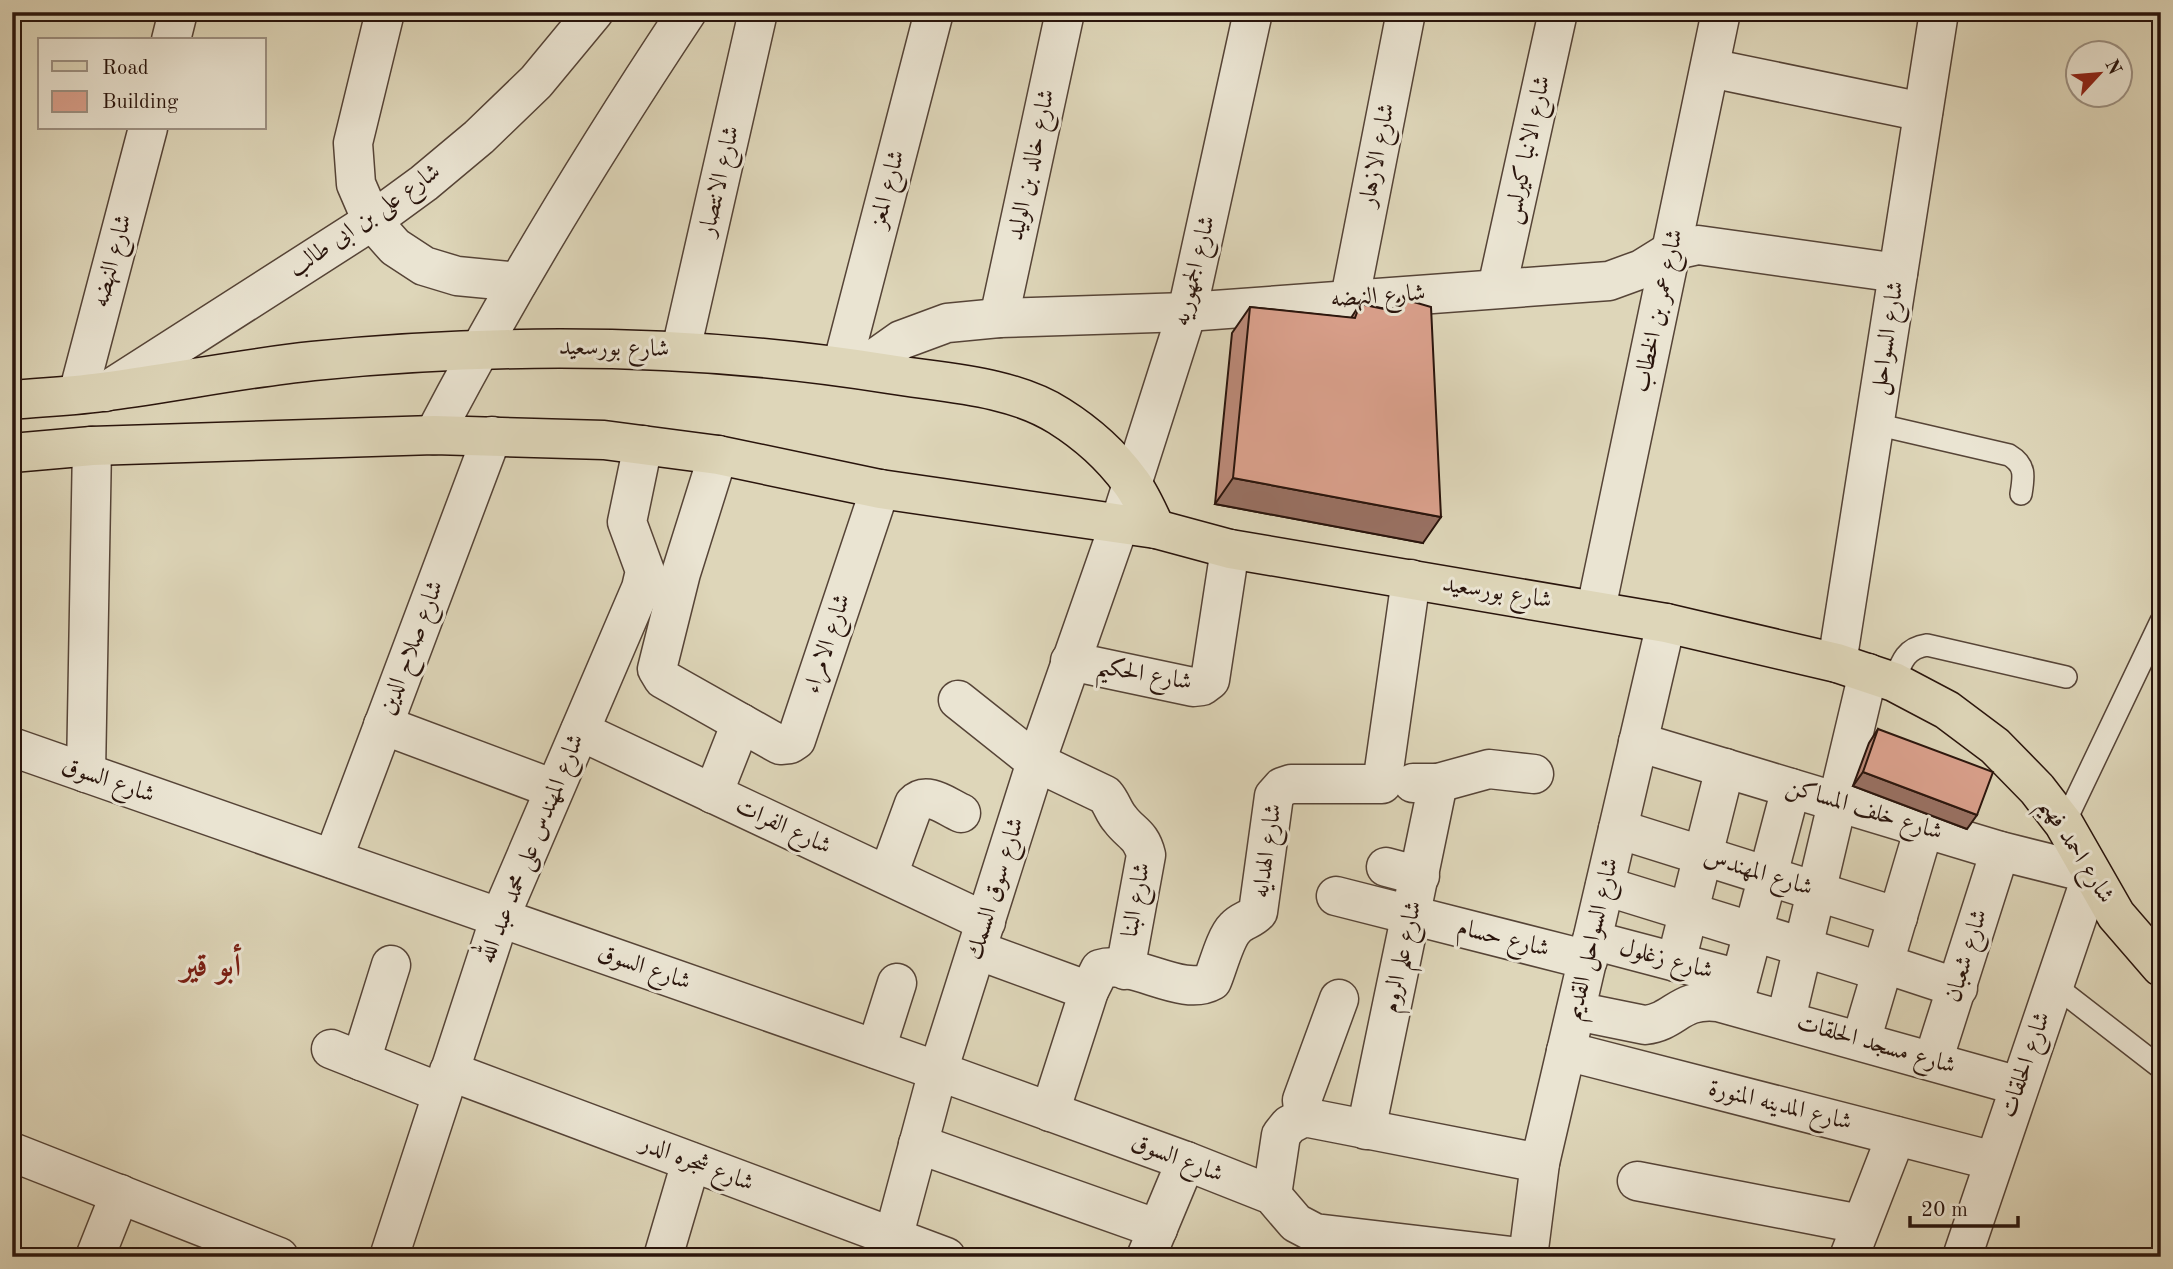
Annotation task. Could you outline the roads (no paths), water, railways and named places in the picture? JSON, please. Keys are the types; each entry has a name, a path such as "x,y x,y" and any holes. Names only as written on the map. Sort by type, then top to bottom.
{"main road":[{"name":"شارع بورسعيد","path":"12,400 91,393 309,361 478,349 681,350 785,358 987,390 1021,398 1056,414 1090,438 1131,482 1156,529"},
{"name":"شارع بورسعيد","path":"12,453 92,446 433,435 604,440 718,454 880,489 1156,529 1230,549 1596,609 1666,623 1866,673"},
{"name":"شارع احمد فهيم","path":"1866,673 1947,710 1995,746 2037,789 2064,824 2116,915 2145,952 2161,967"}],"street":[{"path":"172,38 178,12"},
{"path":"385,12 353,143 356,184 372,221 395,247 424,266 457,276 518,282"},
{"name":"شارع على بن ابى طالب","path":"91,393 372,221 424,183 479,137 536,82 594,12"},
{"path":"433,435 478,349 608,130 687,12"},
{"name":"شارع الانتصار","path":"681,350 758,12"},
{"name":"شارع المعز","path":"851,368 934,12"},
{"name":"شارع خالد بن الوليد","path":"999,318 1065,12"},
{"name":"شارع الجمهوريه","path":"1119,525 1187,312 1253,12"},
{"name":"شارع الازهار","path":"1350,298 1406,12"},
{"name":"شارع الانبا كيرلس","path":"1497,288 1558,12"},
{"name":"شارع عمر بن الخطاب","path":"1596,609 1721,12"},
{"name":"شارع السواحل","path":"1786,1019 1866,673 1875,424 1939,12"},
{"path":"1710,68 1923,112"},
{"name":"شارع النهضه","path":"91,393 148,130"},
{"name":"شارع النهضه","path":"851,368 901,340 947,323 999,318 1187,312 1609,281 1642,269 1671,251 1698,246 1898,273"},
{"name":"شارع صلاح الدين","path":"334,859 492,436"},
{"name":"شارع المهندس على محمد عبد الله","path":"389,1257 500,917 641,589 645,571 640,554 631,539 627,522 643,445"},
{"path":"86,773 92,446"},
{"path":"713,794 741,723 663,679 657,669 681,573 718,454"},
{"name":"شارع الامراء","path":"741,723 780,745 796,740 880,489"},
{"name":"شارع سوق السمك","path":"890,1247 938,1071 1036,762 1119,525"},
{"name":"شارع الحكيم","path":"1070,662 1193,687 1202,686 1210,680 1230,549"},
{"path":"640,554 681,573"},
{"path":"1411,579 1382,784 1438,783 1489,769 1534,774"},
{"name":"شارع السواحل القديم","path":"1528,1257 1540,1163 1666,623"},
{"name":"شارع البنا","path":"958,700 1036,762 1105,795 1112,802 1122,822 1137,834 1144,844 1146,855 1125,970"},
{"path":"383,725 554,789"},
{"name":"شارع الفرات","path":"580,731 888,875 982,936 1089,991"},
{"name":"شارع خلف المساكن","path":"1638,742 2000,851 2092,874"},
{"name":"شارع السوق","path":"12,747 938,1071 1272,1195"},
{"path":"1676,962 1725,768"},
{"name":"شارع علم الروم","path":"1366,1130 1411,916 1403,871 1438,783"},
{"name":"شارع الهدايه","path":"1050,1112 1089,991 1100,970 1106,967 1125,970 1198,986 1212,981 1230,934 1258,912 1274,796 1278,790 1291,784 1382,784"},
{"path":"1576,1010 1645,1025 1656,1024 1689,1003 1737,992 1791,788"},
{"path":"888,875 914,804 918,800 929,798 961,813"},
{"path":"1861,1041 1924,828"},
{"name":"شارع المهندس","path":"1618,829 1898,917"},
{"name":"شارع شعبان","path":"1933,1061 2000,851"},
{"name":"شارع الحلقات","path":"1962,1257 2092,874"},
{"path":"1605,886 1804,947 1958,988"},
{"name":"شارع حسام","path":"1336,896 1411,916 1590,950"},
{"name":"شارع زغلول","path":"1590,950 1676,962 1737,992"},
{"name":"شارع شجره الدر","path":"391,965 346,1055 445,1082 691,1162 890,1247 946,1257"},
{"path":"876,1049 897,983"},
{"name":"شارع مسجد الحلقات","path":"1737,992 1786,1019 2019,1086"},
{"path":"1304,1117 1302,1100 1339,999"},
{"name":"شارع المدينه المنورة","path":"1566,1051 1994,1161"},
{"path":"1520,1257 1311,1245 1272,1195 1280,1135 1289,1125 1304,1117 1540,1163"},
{"path":"1637,1181 1855,1240 1896,1136"},
{"path":"918,1144 1157,1247 1186,1161"},
{"path":"12,1152 279,1257"},
{"path":"663,1257 691,1162"},
{"path":"95,1257 120,1194"}],"lane":[{"path":"1875,424 2009,455 2018,460 2023,468 2021,494"},
{"path":"2064,824 2155,648 2161,621"},
{"path":"1866,673 1903,657 1910,650 1927,645 2066,677"},
{"path":"2054,985 2161,1068"}],"district":[{"name":"أبو قير","path":"211,968"}]}
